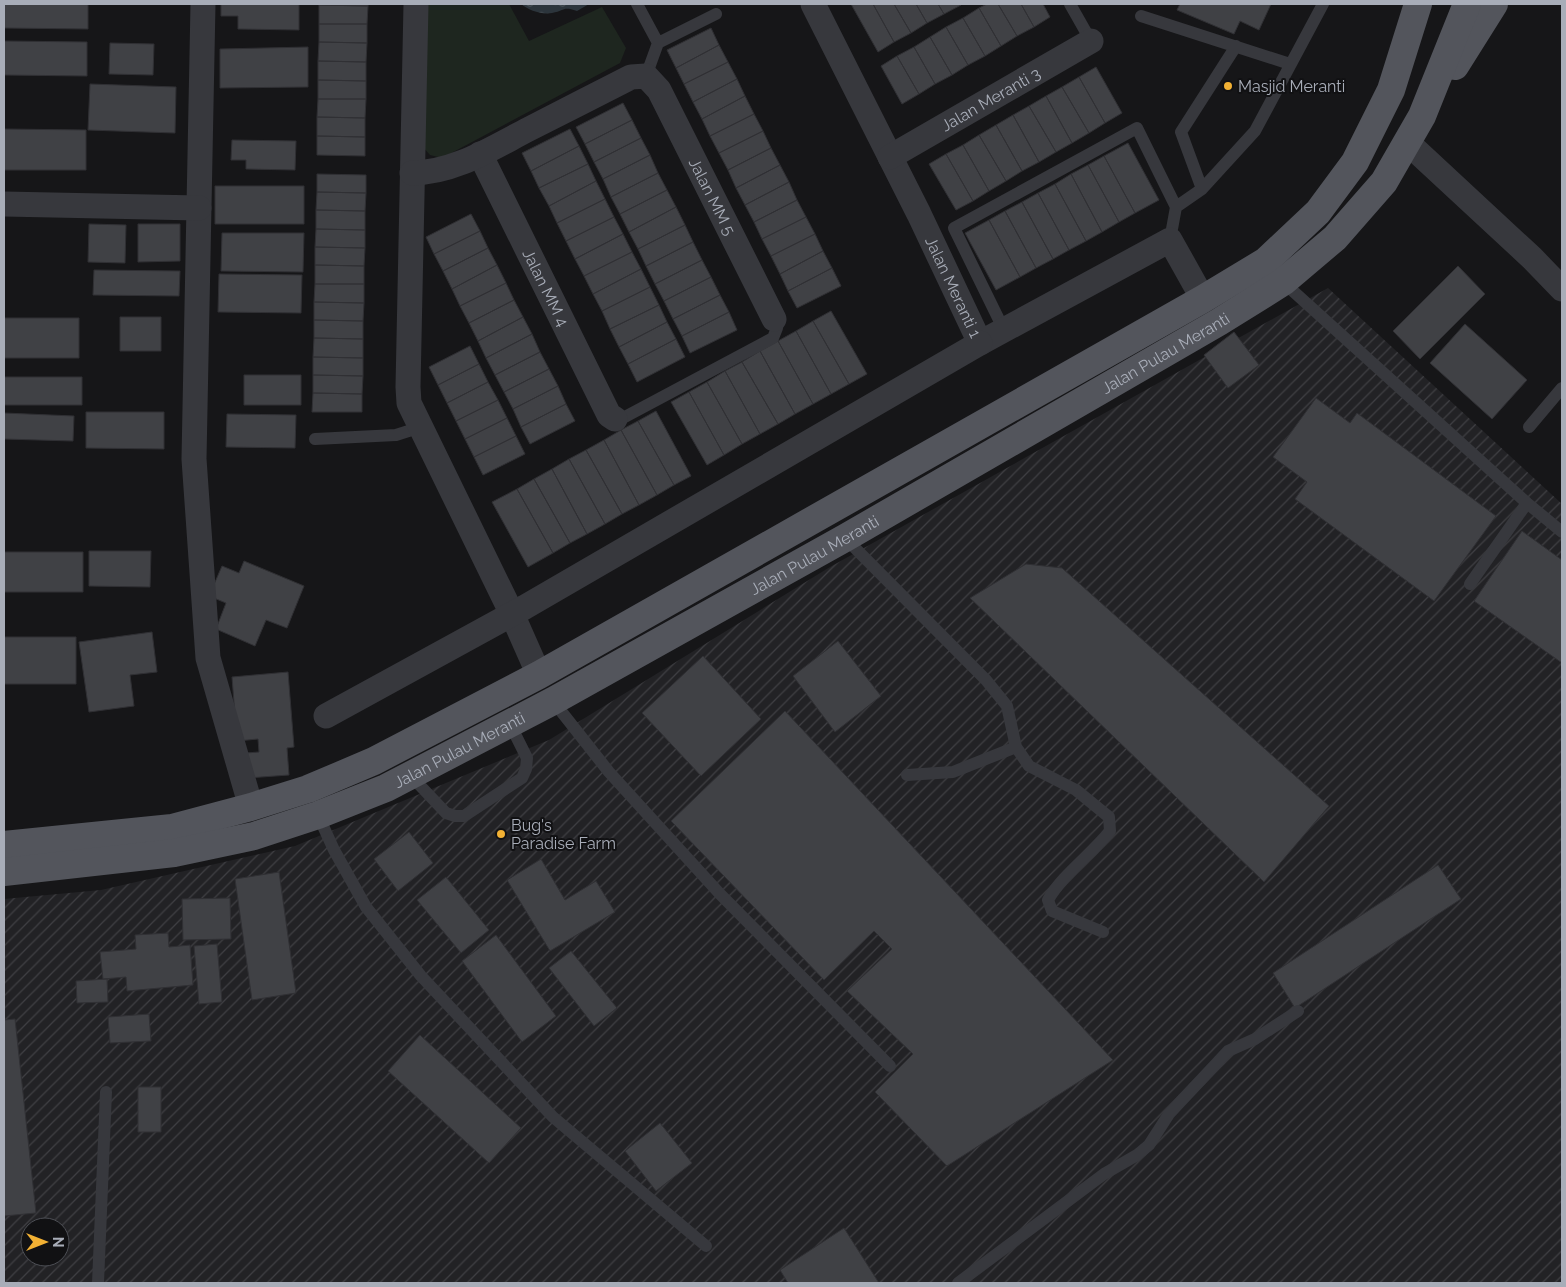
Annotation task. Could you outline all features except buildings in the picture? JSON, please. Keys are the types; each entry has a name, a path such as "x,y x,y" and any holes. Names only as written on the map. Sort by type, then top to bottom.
{"main road":[{"name":"Jalan Pulau Meranti","path":"4,846 172,828 251,807 308,789 374,761 539,675 1203,299 1266,261 1318,212 1355,162 1391,90 1418,4"},
{"name":"Jalan Pulau Meranti","path":"4,872 174,852 254,836 386,788 553,702 845,538 1210,327 1283,282 1335,238 1384,182 1422,116 1466,4"},
{"path":"1422,116 1494,4"}],"street":[{"path":"203,4 194,459 208,658 251,807"},
{"path":"416,4 409,403 512,614 539,675"},
{"name":"Jalan Meranti 1","path":"813,4 980,343 1170,240"},
{"name":"Jalan Meranti 3","path":"890,157 1091,41"},
{"path":"412,173 444,170 480,154 631,77 646,76"},
{"name":"Jalan MM 5","path":"646,76 659,90 774,320"},
{"path":"1408,143 1532,258 1562,289"},
{"name":"Jalan MM 4","path":"480,154 609,415 615,419"},
{"path":"4,204 199,208"},
{"path":"1170,240 1203,299"},
{"path":"326,716 512,614 980,343"}],"lane":[{"path":"637,4 658,43"},
{"path":"1070,4 1091,41"},
{"path":"1176,207 1202,189 1255,131 1323,4"},
{"path":"646,76 658,43 716,14"},
{"path":"1141,16 1290,64"},
{"path":"1202,189 1181,132 1236,46"},
{"path":"1004,330 954,228 1137,128 1176,207 1170,240"},
{"path":"1283,282 1527,504 1562,532"},
{"path":"615,419 621,419 774,338 776,328 774,320"},
{"path":"1529,428 1562,388"},
{"path":"316,439 396,435 421,428"},
{"path":"1470,584 1527,504"},
{"path":"845,538 986,680 1007,706 1016,747 1029,766 1076,790 1109,817 1110,831 1100,844 1054,889 1048,900 1052,911 1103,932"},
{"path":"553,702 609,772 720,894 890,1066"},
{"path":"411,776 446,813 464,816 522,778 526,769 527,758 510,724"},
{"path":"907,775 953,772 1016,747"},
{"path":"318,814 334,850 366,907 421,976 553,1117 706,1246"},
{"path":"958,1283 1104,1174 1137,1155 1149,1144 1169,1114 1228,1051 1255,1039 1298,1012"},
{"path":"98,1283 106,1092"}],"shaded area":[{"path":"426,4 509,4 529,41 602,7 626,48 620,63 442,158 430,155 422,146"},
{"path":"1328,288 1562,504 1562,1283 4,1283 4,899 101,890 295,846 549,740 830,567"}],"water":[{"path":"521,4 589,4 577,11 566,9 544,13 535,12"}],"place":[{"name":"Masjid Meranti","path":"1228,86"},
{"name":"Bug's Paradise Farm","path":"501,834"}]}
